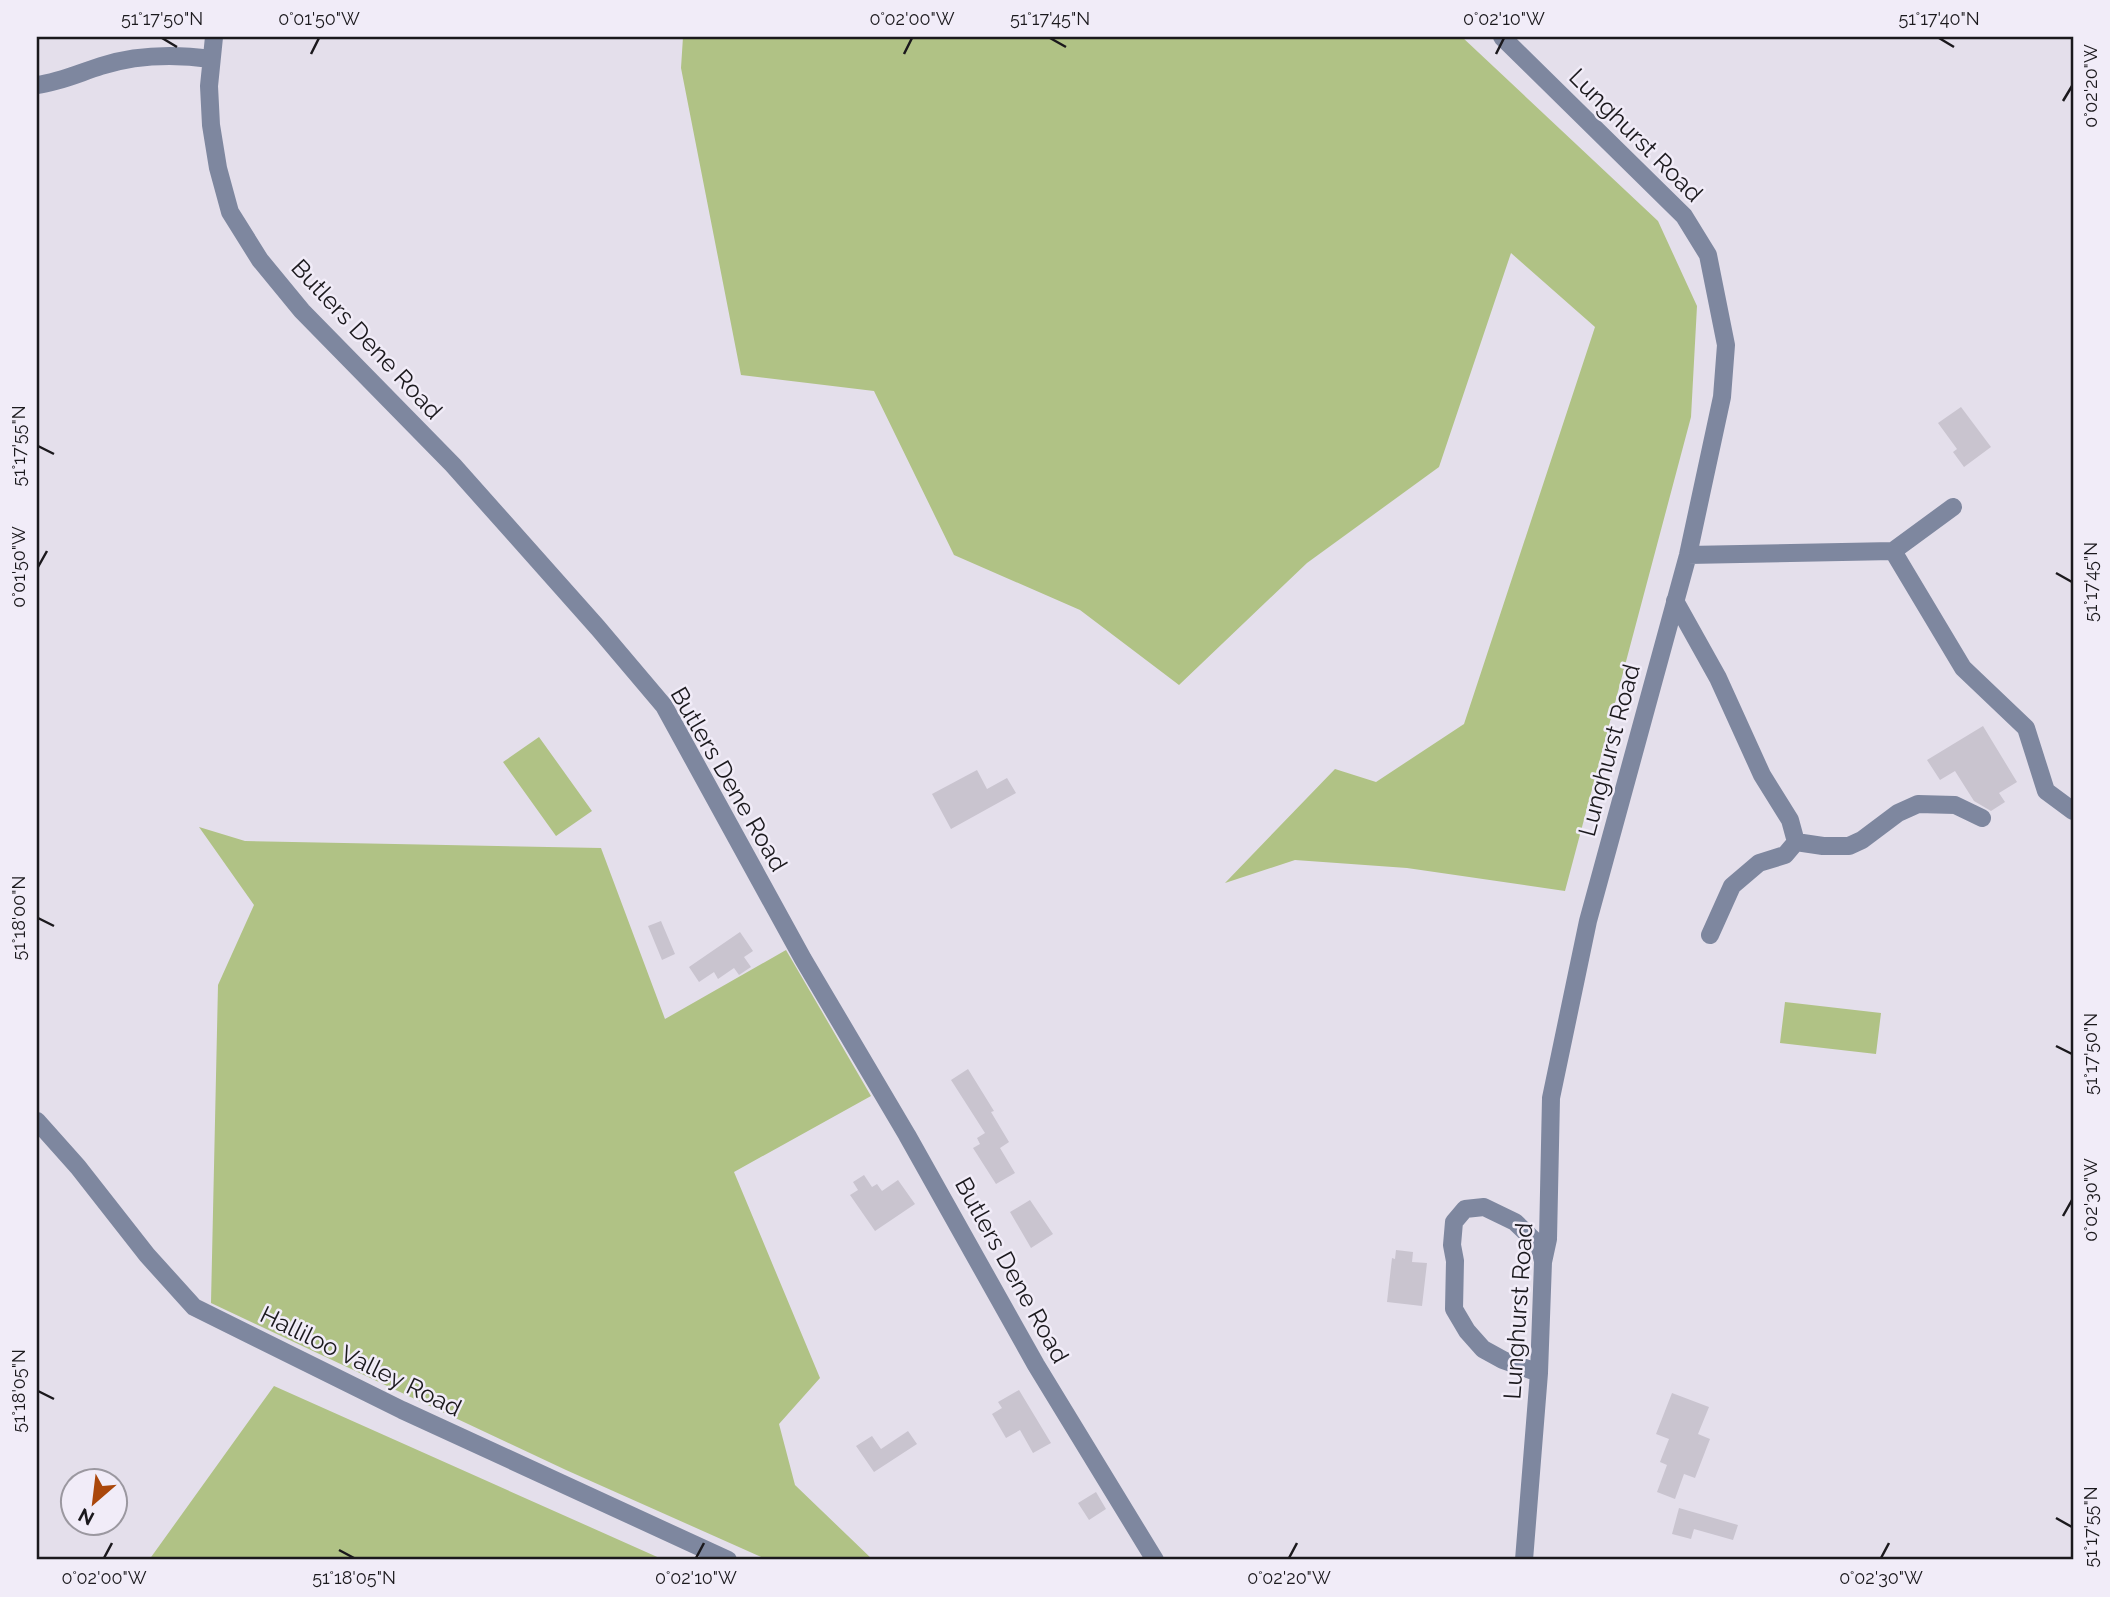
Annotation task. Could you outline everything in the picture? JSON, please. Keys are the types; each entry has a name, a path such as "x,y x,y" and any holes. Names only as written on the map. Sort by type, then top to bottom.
{"street":[{"name":"Butlers Dene Road","path":"214,37 209,86 211,125 218,168 230,212 254,250 302,311 453,465 664,706 803,959 914,1146 1037,1365 1155,1560"},
{"name":"Lunghurst Road","path":"1502,37 1684,216 1708,255 1726,345 1722,397 1688,555 1588,921 1551,1098 1548,1240 1544,1262 1539,1373 1524,1560"},
{"path":"37,85 127,59 173,56 211,59"},
{"path":"1688,555 1893,551 1953,507"},
{"path":"1893,551 1963,668 2025,728 2046,791 2073,811"},
{"path":"1675,601 1718,678 1762,775 1790,820 1796,842"},
{"path":"1796,842 1849,846 1862,840 1898,813 1918,804 1955,805 1982,818"},
{"path":"1710,935 1732,886 1759,863 1785,855 1796,842"},
{"name":"Halliloo Valley Road","path":"37,1121 78,1167 147,1255 194,1307 402,1410 728,1560"},
{"path":"1539,1373 1503,1360 1483,1349 1467,1331 1454,1309 1455,1261 1451,1245 1454,1222 1465,1209 1484,1207 1515,1222 1539,1245 1544,1262"}],"green space":[{"path":"683,37 1462,37 1658,221 1697,306 1691,417 1565,891 1407,868 1295,860 1225,883 1335,769 1376,782 1464,724 1595,327 1511,253 1439,467 1307,563 1179,685 1080,610 954,555 874,391 741,375 681,68"},
{"path":"539,737 592,811 556,836 503,762"},
{"path":"199,827 245,841 601,848 665,1019 786,950 871,1096 734,1172 820,1378 779,1424 795,1485 873,1560 768,1560 566,1470 211,1303 218,985 254,905"},
{"path":"1785,1002 1881,1013 1876,1054 1780,1043"},
{"path":"274,1386 664,1560 149,1560"}],"building":[{"path":"1961,407 1991,447 1964,467 1953,452 1957,449 1938,423"},
{"path":"1983,726 2017,782 1999,793 2005,802 1991,811 1974,801 1955,771 1940,780 1927,760"},
{"path":"977,770 987,789 1007,778 1016,793 951,829 932,794"},
{"path":"661,921 675,954 662,960 648,926"},
{"path":"740,932 753,951 744,957 751,967 739,975 734,968 718,979 714,972 699,982 689,967"},
{"path":"968,1069 994,1111 991,1112 1009,1142 1000,1148 1015,1173 996,1184 973,1148 980,1144 977,1138 985,1133 951,1080"},
{"path":"864,1175 872,1187 877,1184 882,1191 898,1180 915,1204 875,1231 850,1195 858,1190 853,1182"},
{"path":"1030,1200 1053,1234 1031,1248 1010,1212"},
{"path":"1396,1250 1413,1252 1412,1262 1427,1263 1422,1306 1387,1302 1392,1258 1395,1259"},
{"path":"1019,1390 1051,1443 1033,1453 1020,1430 1006,1438 992,1414 1002,1408 998,1402"},
{"path":"1672,1393 1709,1407 1698,1434 1710,1439 1695,1478 1684,1474 1675,1499 1657,1492 1667,1465 1660,1462 1669,1439 1656,1434"},
{"path":"908,1431 917,1444 874,1472 856,1446 872,1436 881,1449"},
{"path":"1096,1492 1106,1509 1089,1520 1078,1503"},
{"path":"1679,1508 1738,1525 1733,1540 1694,1529 1691,1539 1672,1534"}]}
